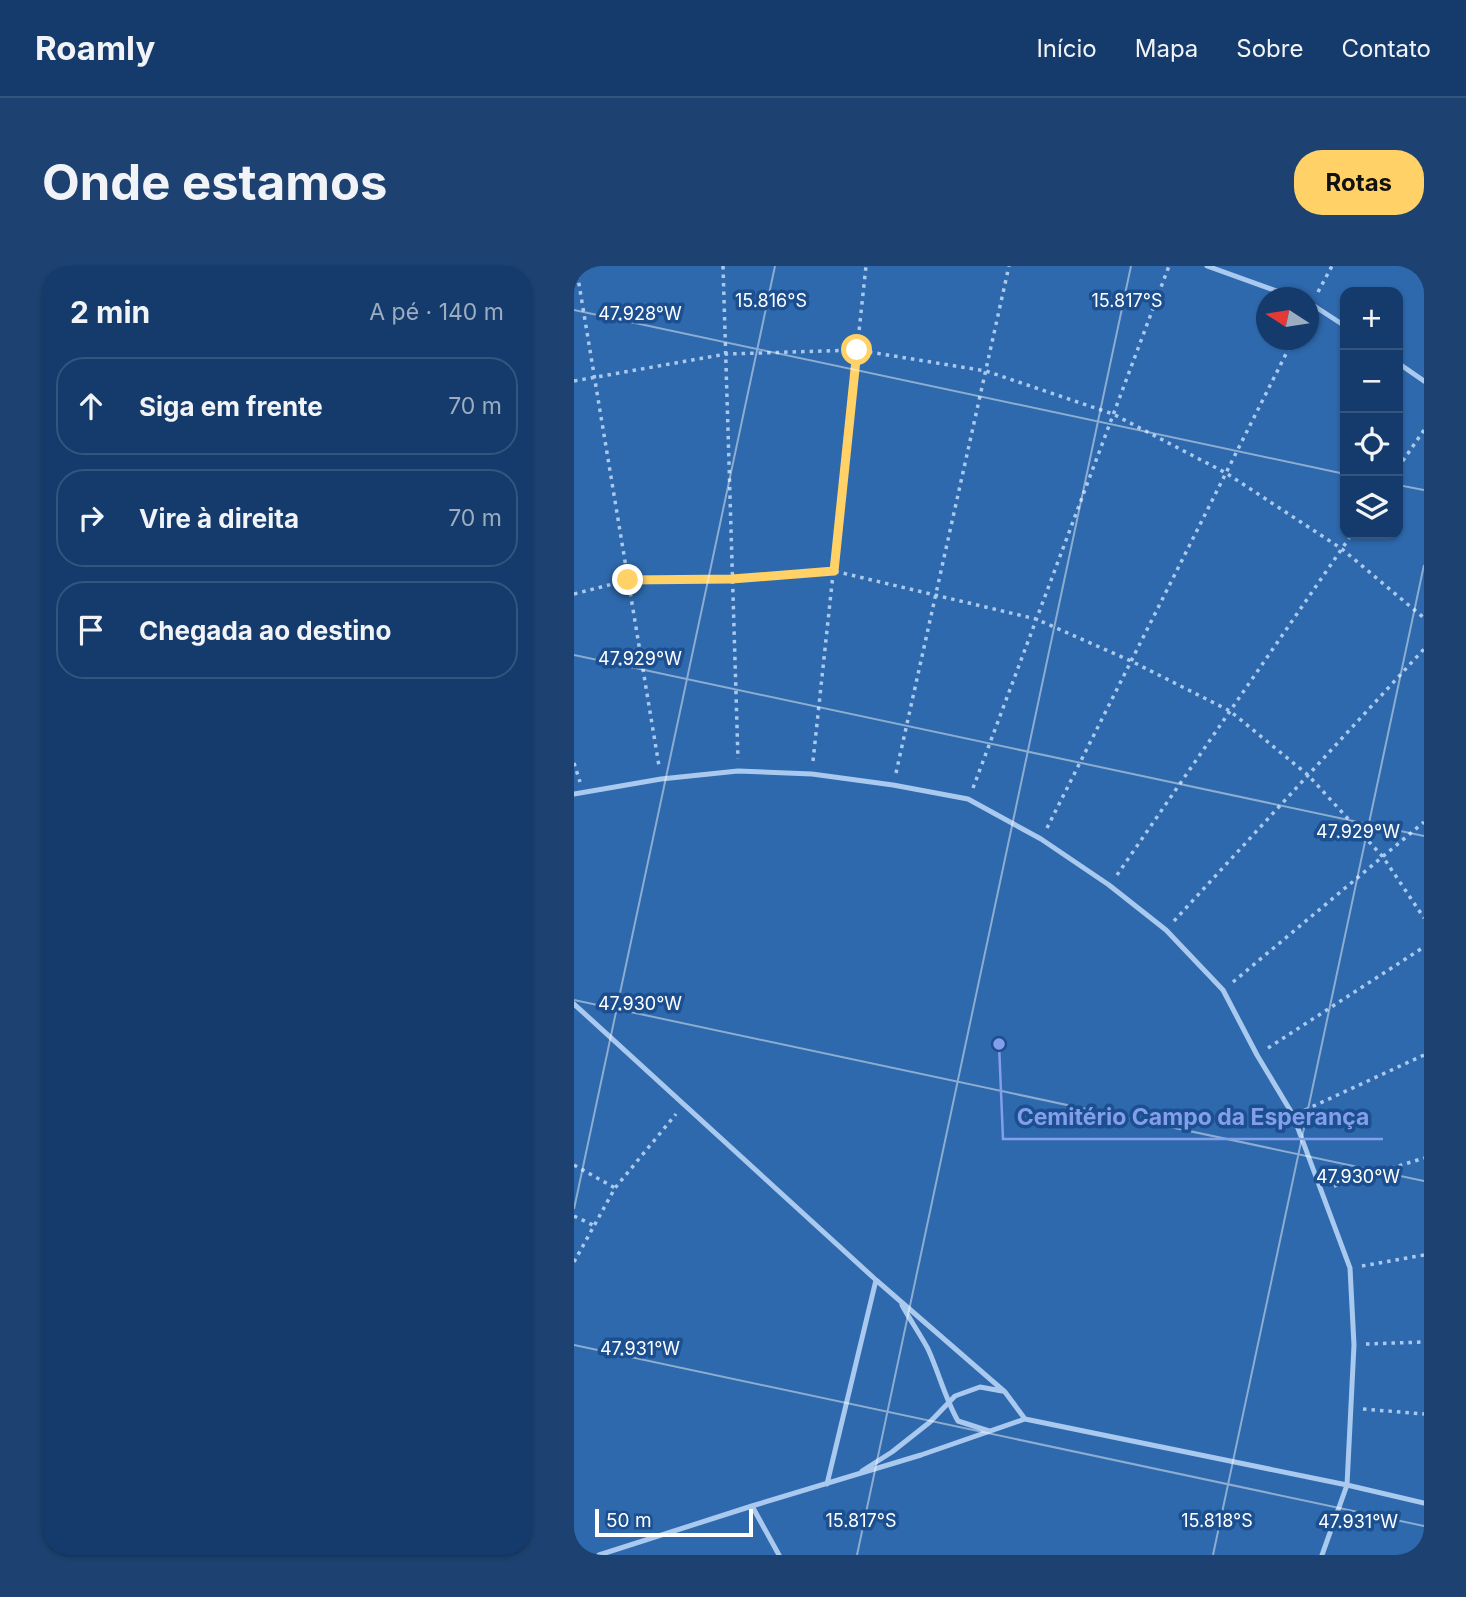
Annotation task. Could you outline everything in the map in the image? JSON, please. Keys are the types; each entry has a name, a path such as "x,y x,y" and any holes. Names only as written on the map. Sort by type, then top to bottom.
{"lane":[{"path":"1207,266 1265,287"},
{"path":"1319,308 1340,323"},
{"path":"1403,366 1424,381"},
{"path":"574,794 661,779 738,771 812,774 968,799 1041,839 1109,885 1166,930 1223,990 1293,1115 1350,1268 1354,1345 1348,1485 1322,1555"},
{"path":"574,1004 898,1300 1005,1392 1025,1419"},
{"path":"827,1484 876,1280"},
{"path":"898,1300 927,1348 948,1404 958,1421 991,1431"},
{"path":"854,1476 892,1452 930,1422 955,1396 980,1387 1005,1392"},
{"path":"598,1555 854,1476 1025,1419 1424,1503"},
{"path":"752,1506 779,1555"}],"path":[{"path":"576,266 661,779"},
{"path":"723,266 738,771"},
{"path":"812,774 866,266"},
{"path":"893,785 1009,266"},
{"path":"968,799 1169,266"},
{"path":"1319,287 1332,266"},
{"path":"574,381 726,355 857,350 986,371 1113,414 1226,472 1342,549 1424,618"},
{"path":"1041,839 1288,350"},
{"path":"1403,461 1424,430"},
{"path":"1109,885 1349,539"},
{"path":"574,594 628,580 732,579 834,571 1036,619 1131,661 1230,711 1308,775 1382,857 1424,918"},
{"path":"1166,930 1424,649"},
{"path":"574,763 582,791"},
{"path":"1223,990 1424,822"},
{"path":"1257,1055 1424,947"},
{"path":"1293,1115 1424,1055"},
{"path":"574,1262 615,1188 684,1104"},
{"path":"1322,1189 1424,1158"},
{"path":"574,1165 615,1188"},
{"path":"574,1216 595,1226"},
{"path":"1350,1268 1424,1255"},
{"path":"1354,1345 1424,1342"},
{"path":"1351,1408 1424,1414"}],"shaded area":[{"path":"574,266 1424,266 1424,1555 574,1555"}],"place":[{"name":"Cemitério Campo da Esperança","path":"999,1044"}],"route":[{"path":"628,580 732,579 834,571 857,350"}]}
